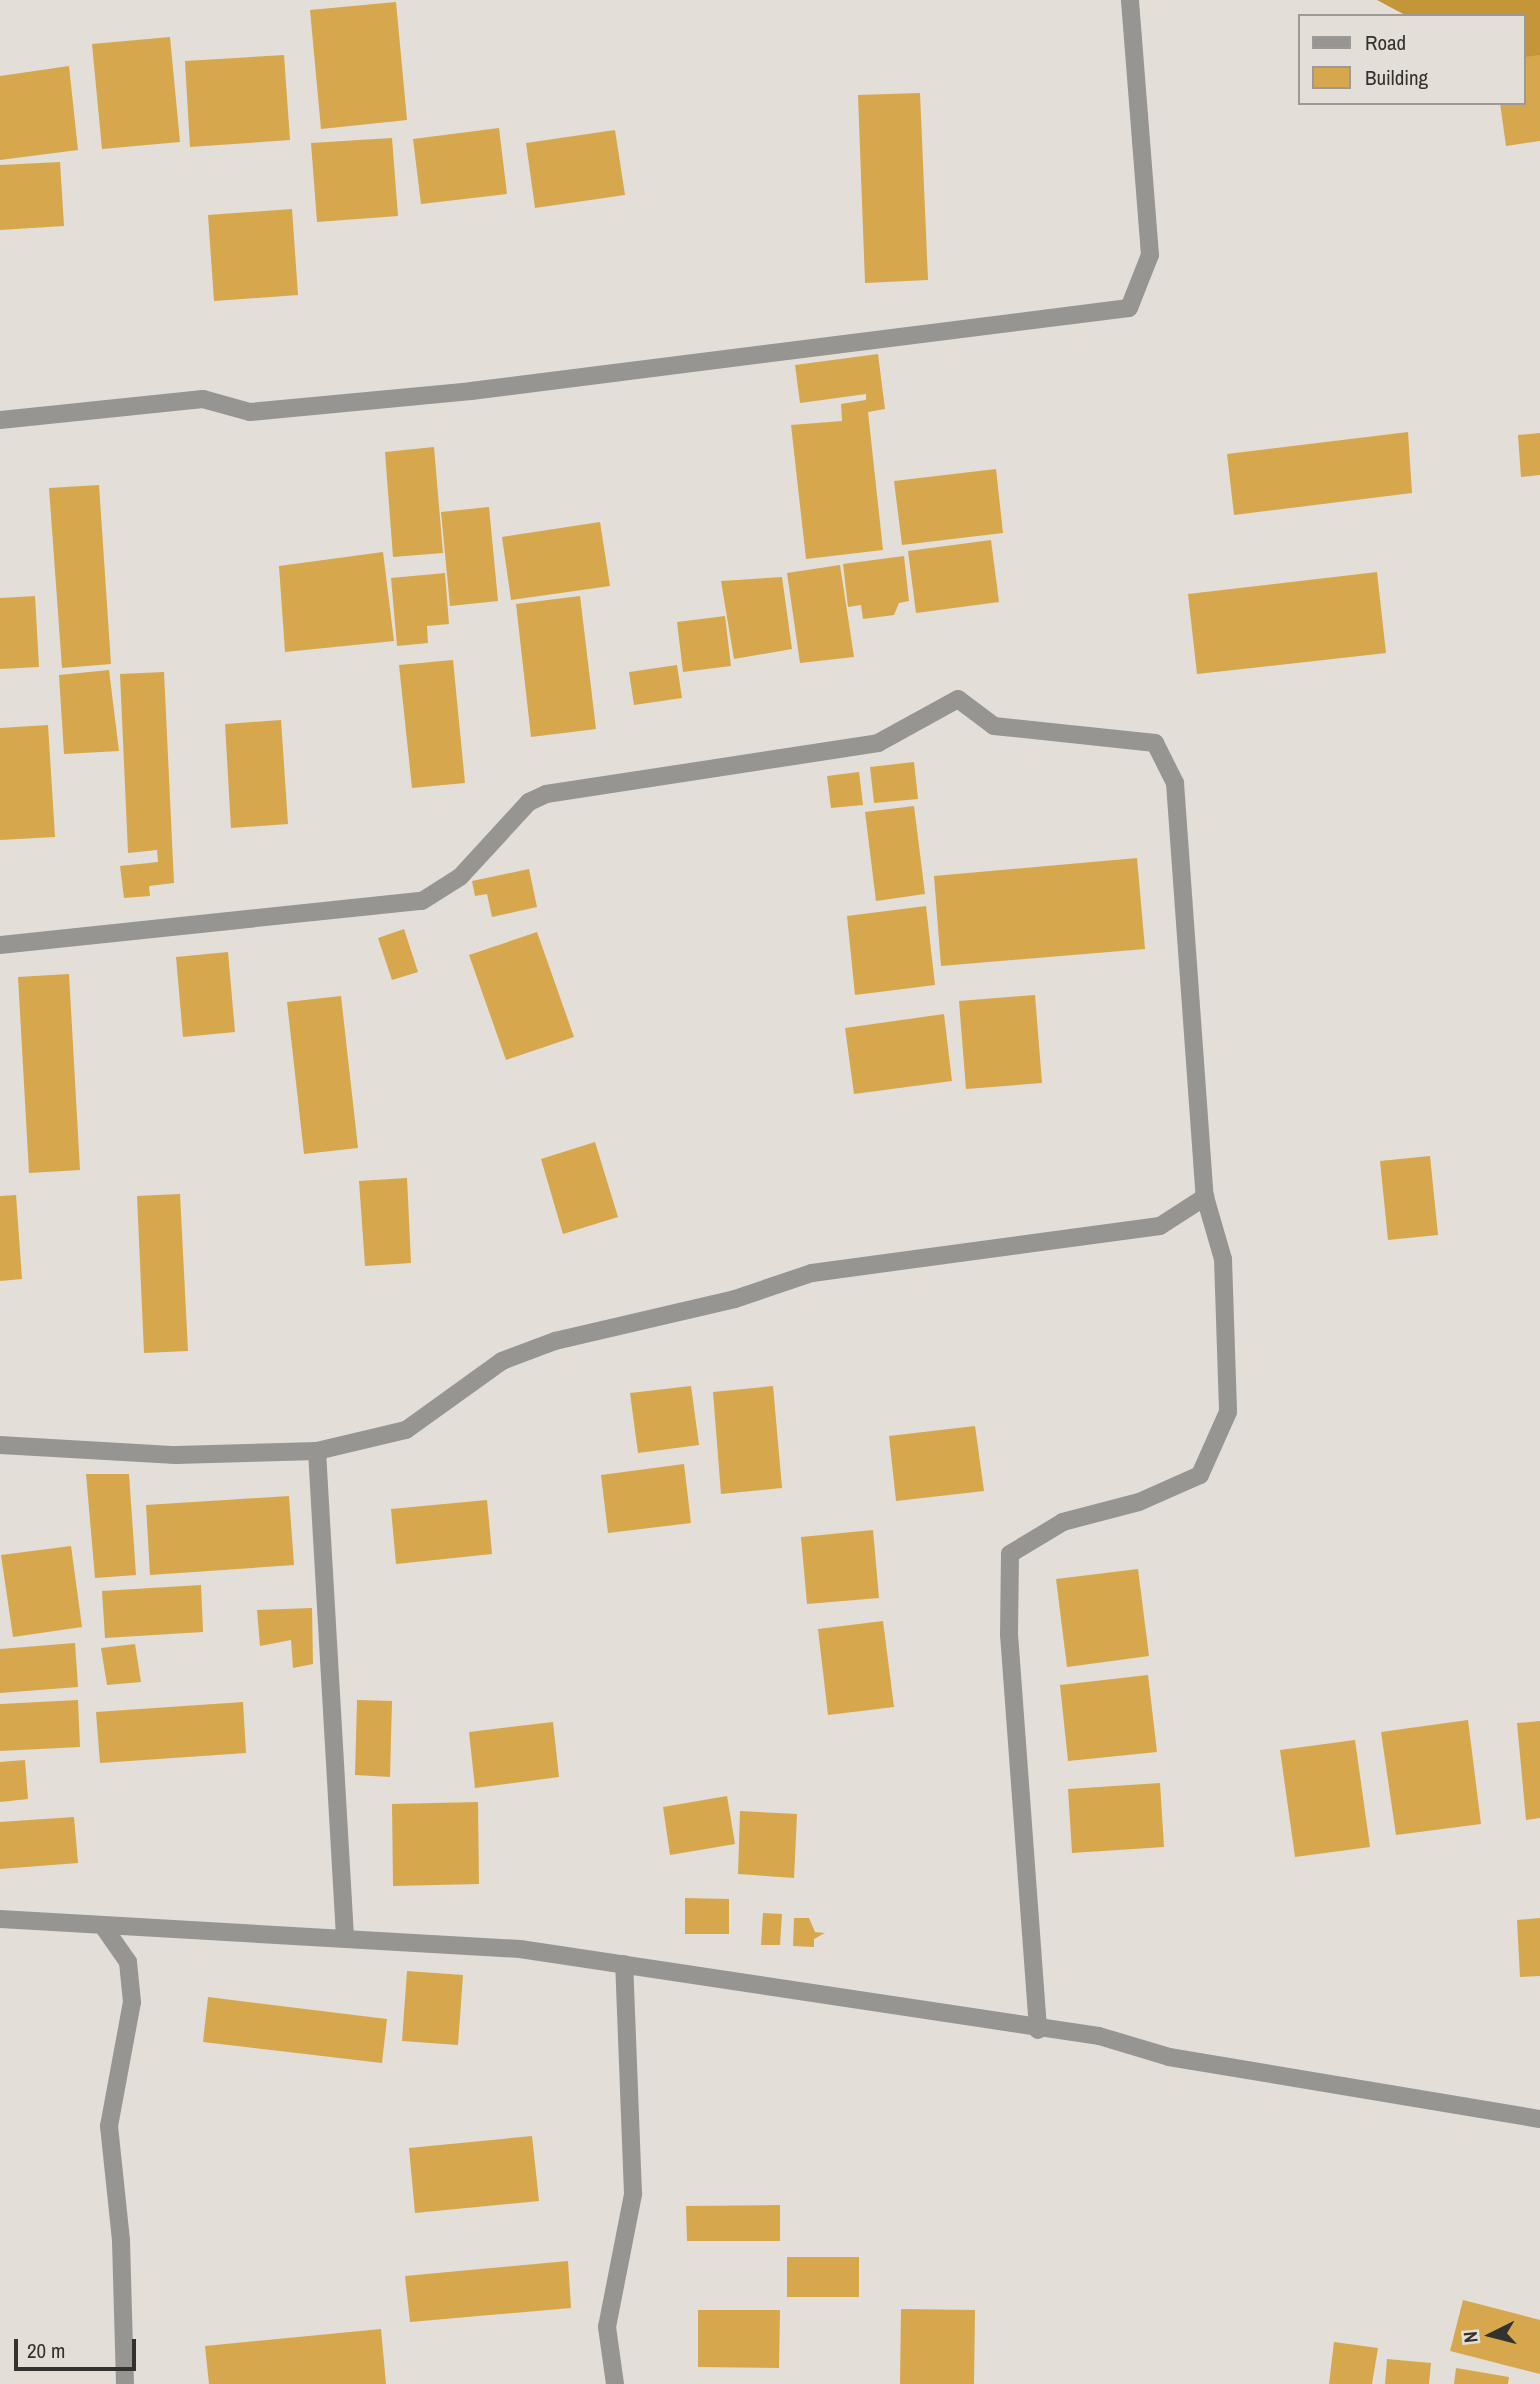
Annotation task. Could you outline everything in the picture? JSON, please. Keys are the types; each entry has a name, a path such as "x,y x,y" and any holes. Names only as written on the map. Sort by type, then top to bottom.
{"street":[{"path":"0,420 203,399 250,412 484,390 1129,308 1150,255 1130,0"},
{"path":"0,945 422,901 460,877 528,802 546,794 878,743 958,699 994,726 1155,743 1175,783 1205,1197 1223,1259 1228,1412 1200,1475 1139,1502 1063,1521 1010,1554 1009,1634 1038,2030"},
{"path":"0,1445 176,1455 317,1451 406,1430 492,1368 555,1341 735,1299 812,1272 1160,1226 1205,1197"},
{"path":"317,1451 345,1936"},
{"path":"0,1919 302,1941 345,1936 624,1964 1038,2030 1099,2036 1168,2057 1540,2119"},
{"path":"103,1926 128,1962 132,2002 109,2126 121,2241 125,2384"},
{"path":"615,2384 607,2327 633,2194 624,1964"}],"shaded area":[{"path":"1377,0 1540,0 1540,104 1526,91 1526,14 1403,14"}],"building":[{"path":"396,2 407,120 321,129 310,10"},
{"path":"170,37 180,142 102,149 92,44"},
{"path":"284,55 290,140 190,147 185,61"},
{"path":"1540,55 1540,141 1506,146 1500,105 1526,105 1526,57"},
{"path":"69,66 78,150 0,160 0,76"},
{"path":"920,93 928,280 865,283 858,95"},
{"path":"499,128 507,194 421,204 413,139"},
{"path":"615,130 625,195 535,208 526,143"},
{"path":"392,138 398,216 317,222 311,143"},
{"path":"60,162 64,226 0,230 0,165"},
{"path":"292,209 298,295 214,301 208,215"},
{"path":"878,354 885,409 868,412 883,550 806,559 791,425 842,421 841,404 866,400 866,394 800,403 795,365"},
{"path":"1408,432 1412,493 1234,515 1227,454"},
{"path":"1540,433 1540,475 1521,477 1518,435"},
{"path":"434,447 443,553 393,557 385,452"},
{"path":"996,469 1003,533 902,545 894,481"},
{"path":"99,485 111,664 62,668 49,488"},
{"path":"489,507 498,601 450,606 441,512"},
{"path":"600,522 610,586 511,600 502,537"},
{"path":"991,540 999,602 916,613 908,551"},
{"path":"383,552 394,641 285,652 279,566"},
{"path":"904,556 909,601 899,603 894,615 863,619 861,605 848,607 843,564"},
{"path":"840,565 854,657 800,663 787,573"},
{"path":"1377,572 1386,653 1197,674 1188,594"},
{"path":"445,573 449,624 427,626 428,643 397,646 391,578"},
{"path":"782,577 792,649 734,659 721,581"},
{"path":"35,596 39,667 0,669 0,598"},
{"path":"580,596 596,729 531,737 516,604"},
{"path":"725,616 731,666 683,672 677,622"},
{"path":"453,660 465,783 412,788 399,665"},
{"path":"677,665 682,698 634,705 629,672"},
{"path":"109,670 119,751 64,754 59,675"},
{"path":"164,672 174,883 149,886 150,896 124,898 120,866 158,862 157,850 128,853 120,674"},
{"path":"281,720 288,824 231,828 225,724"},
{"path":"48,725 55,837 0,840 0,728"},
{"path":"914,762 918,799 874,803 870,767"},
{"path":"859,772 863,805 831,808 827,776"},
{"path":"914,806 925,894 876,901 865,812"},
{"path":"1137,858 1145,949 941,966 934,876"},
{"path":"529,869 537,907 492,917 487,894 475,896 472,881"},
{"path":"926,906 935,985 855,995 847,916"},
{"path":"404,929 418,972 392,980 378,938"},
{"path":"537,932 574,1037 506,1060 469,955"},
{"path":"228,952 235,1032 183,1037 176,957"},
{"path":"69,974 80,1170 29,1173 18,977"},
{"path":"1035,995 1042,1083 966,1089 959,1001"},
{"path":"341,996 358,1148 304,1154 287,1002"},
{"path":"944,1014 952,1081 854,1094 845,1028"},
{"path":"595,1142 618,1217 563,1234 541,1159"},
{"path":"1430,1156 1438,1235 1388,1240 1380,1161"},
{"path":"407,1178 411,1263 365,1266 359,1181"},
{"path":"180,1194 188,1351 144,1353 137,1196"},
{"path":"16,1195 22,1279 0,1281 0,1196"},
{"path":"691,1386 699,1445 638,1453 630,1393"},
{"path":"773,1386 782,1488 721,1494 713,1392"},
{"path":"975,1426 984,1491 896,1501 889,1436"},
{"path":"684,1464 691,1523 608,1533 601,1475"},
{"path":"86,1474 129,1474 136,1575 95,1578"},
{"path":"289,1496 294,1565 150,1575 146,1505"},
{"path":"487,1500 492,1554 396,1564 391,1509"},
{"path":"873,1530 879,1598 807,1604 801,1537"},
{"path":"71,1546 82,1627 13,1637 1,1555"},
{"path":"1138,1569 1149,1656 1067,1667 1056,1579"},
{"path":"201,1585 203,1632 105,1638 102,1591"},
{"path":"312,1608 313,1664 293,1668 291,1640 260,1646 257,1610"},
{"path":"883,1621 894,1707 828,1715 818,1629"},
{"path":"75,1643 78,1687 0,1693 0,1649"},
{"path":"135,1644 141,1682 107,1685 101,1648"},
{"path":"1148,1675 1157,1752 1068,1761 1060,1685"},
{"path":"78,1700 80,1747 0,1751 0,1704"},
{"path":"357,1700 392,1701 390,1777 355,1775"},
{"path":"243,1702 246,1753 100,1763 96,1712"},
{"path":"1468,1720 1481,1824 1396,1835 1381,1732"},
{"path":"1540,1721 1540,1818 1526,1820 1517,1723"},
{"path":"553,1722 559,1777 475,1788 469,1732"},
{"path":"1355,1740 1370,1847 1295,1857 1280,1750"},
{"path":"25,1760 28,1799 0,1802 0,1762"},
{"path":"1160,1783 1164,1847 1072,1853 1068,1789"},
{"path":"727,1796 735,1844 670,1855 663,1807"},
{"path":"478,1802 479,1884 393,1886 392,1804"},
{"path":"740,1811 797,1814 794,1878 738,1874"},
{"path":"74,1817 78,1863 0,1869 0,1822"},
{"path":"685,1898 729,1899 729,1934 685,1934"},
{"path":"763,1913 782,1914 780,1945 761,1945"},
{"path":"794,1918 809,1918 815,1932 825,1933 814,1939 814,1947 793,1946"},
{"path":"1540,1918 1540,1976 1520,1977 1517,1920"},
{"path":"407,1971 463,1975 458,2045 402,2041"},
{"path":"208,1997 387,2019 382,2063 203,2042"},
{"path":"532,2136 539,2201 415,2213 409,2148"},
{"path":"780,2205 780,2241 687,2241 686,2206"},
{"path":"787,2257 859,2257 859,2297 787,2297"},
{"path":"568,2261 571,2308 410,2322 405,2276"},
{"path":"1463,2300 1540,2320 1540,2374 1450,2351"},
{"path":"901,2309 975,2310 974,2384 900,2384"},
{"path":"698,2310 780,2310 779,2368 698,2367"},
{"path":"381,2329 386,2384 209,2384 205,2346"},
{"path":"1334,2342 1378,2348 1372,2384 1329,2384"},
{"path":"1387,2359 1431,2363 1429,2384 1385,2384"},
{"path":"1456,2368 1509,2377 1508,2384 1454,2384"}]}
